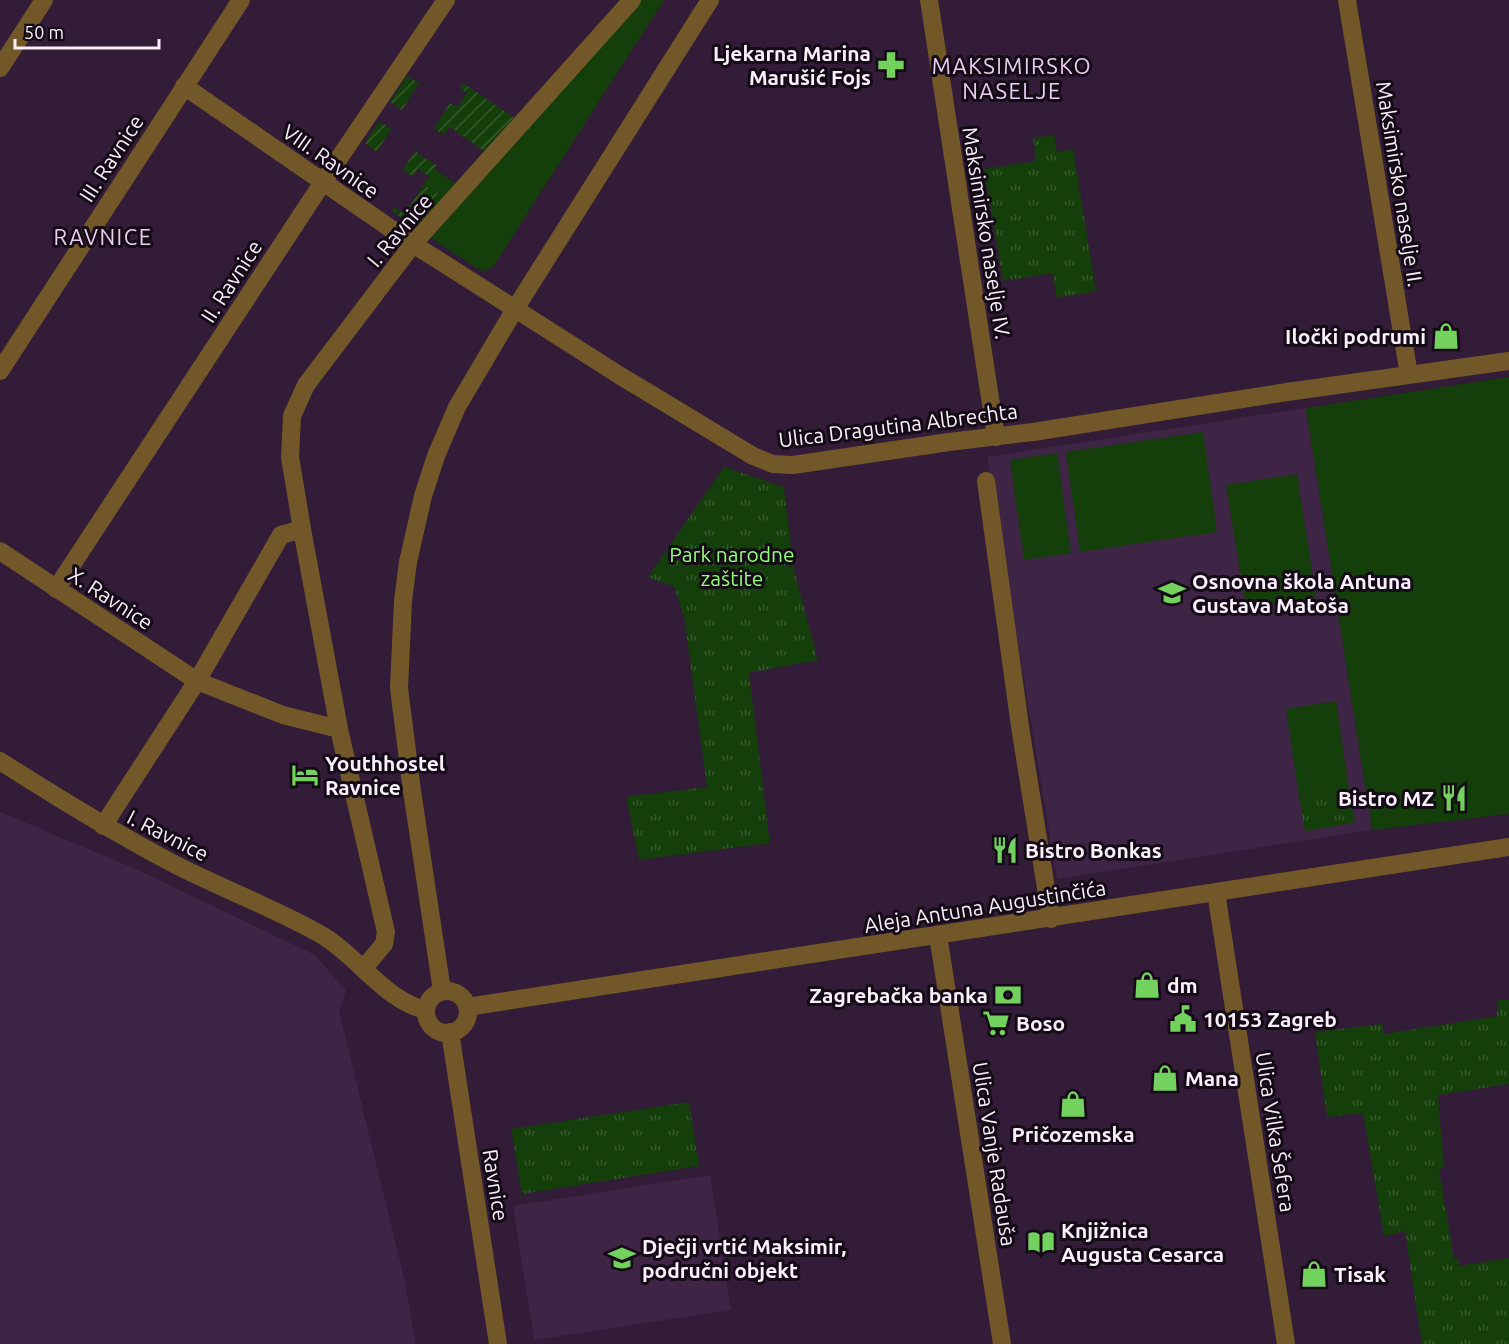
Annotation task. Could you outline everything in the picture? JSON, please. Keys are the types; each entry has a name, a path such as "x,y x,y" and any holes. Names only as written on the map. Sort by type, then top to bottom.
{"street":[{"path":"0,68 44,0"},
{"name":"III. Ravnice","path":"0,371 241,0"},
{"name":"II. Ravnice","path":"56,589 323,182 446,0"},
{"name":"I. Ravnice","path":"364,968 384,944 386,932 339,729 302,529 290,457 292,416 306,385 413,244 632,0"},
{"path":"442,991 399,688 403,601 408,562 423,496 436,456 457,407 515,309 710,0"},
{"name":"Maksimirsko naselje IV.","path":"929,0 996,437"},
{"name":"Maksimirsko naselje II.","path":"1347,0 1409,375"},
{"name":"VIII. Ravnice","path":"184,86 413,244 515,309"},
{"name":"Ulica Dragutina Albrechta","path":"515,309 715,434 753,456 773,464 794,465 996,437 1509,361"},
{"path":"986,481 1021,733 1051,919"},
{"name":"I. Ravnice","path":"302,529 282,535 197,681 103,826 195,874 320,934 364,968 401,1002 426,1010"},
{"name":"X. Ravnice","path":"0,551 197,681"},
{"path":"197,681 283,715 339,729"},
{"path":"0,761 103,826"},
{"name":"Aleja Antuna Augustinčića","path":"467,1007 1509,847"},
{"name":"Ulica Vilka Šefera","path":"1216,892 1286,1344"},
{"name":"Ulica Vanje Radauša","path":"938,935 1002,1344"},
{"path":"442,991 461,996 467,1007 466,1020 456,1030 450,1032 432,1027 426,1016 431,998 442,991"},
{"name":"Ravnice","path":"450,1032 498,1344"}],"shaded area":[{"name":"Osnovna škola Antuna Gustava Matoša","path":"1306,408 1372,830 1057,879 987,457"},
{"path":"0,812 138,870 315,955 346,991 339,1011 404,1278 416,1344 0,1344"},
{"name":"Dječji vrtić Maksimir, područni objekt","path":"710,1175 731,1310 534,1340 513,1206"}],"green space":[{"path":"639,0 664,0 493,267 483,271 478,269 431,238"},
{"path":"407,76 419,83 402,110 390,102"},
{"path":"463,83 515,118 485,152 450,127 444,135 434,129 450,103 458,107 467,93 460,88"},
{"path":"379,121 391,129 377,152 365,143"},
{"path":"1054,135 1057,152 1073,149 1096,291 1057,298 1052,273 1003,281 984,169 1036,161 1033,138"},
{"path":"415,151 437,166 430,177 418,169 413,177 403,170"},
{"path":"435,169 457,185 445,199 424,184"},
{"path":"424,184 445,199 419,224 409,223 392,211 394,207 405,214"},
{"path":"1509,377 1509,814 1372,830 1306,408"},
{"path":"1203,432 1217,532 1080,552 1066,452"},
{"path":"1057,453 1071,553 1024,560 1010,460"},
{"name":"Park narodne zaštite","path":"724,467 784,487 794,570 818,660 749,673 770,843 639,860 626,797 707,787 684,616 674,587 648,577"},
{"path":"1297,474 1316,597 1246,608 1226,485"},
{"path":"1336,701 1349,789 1299,796 1286,709"},
{"path":"1349,789 1355,823 1305,831 1299,796"},
{"path":"1498,1000 1509,1000 1509,1084 1438,1095 1444,1168 1439,1169 1454,1259 1458,1259 1459,1266 1509,1258 1509,1344 1422,1344 1405,1231 1384,1236 1363,1113 1327,1117 1315,1032 1382,1024 1384,1034 1497,1016"},
{"path":"689,1102 699,1166 522,1194 511,1129"}],"place":[{"name":"Ljekarna Marina Marušić Fojs","path":"891,65"},
{"name":"Iločki podrumi","path":"1446,336"},
{"name":"Osnovna škola Antuna Gustava Matoša","path":"1172,593"},
{"name":"Youthhostel Ravnice","path":"305,775"},
{"name":"Bistro MZ","path":"1454,798"},
{"name":"Bistro Bonkas","path":"1005,850"},
{"name":"dm","path":"1147,985"},
{"name":"Zagrebačka banka","path":"1008,995"},
{"name":"10153 Zagreb","path":"1183,1019"},
{"name":"Boso","path":"996,1023"},
{"name":"Mana","path":"1165,1078"},
{"name":"Pričozemska","path":"1073,1104"},
{"name":"Knjižnica Augusta Cesarca","path":"1041,1242"},
{"name":"Dječji vrtić Maksimir, područni objekt","path":"622,1258"},
{"name":"Tisak","path":"1314,1274"}],"district":[{"name":"MAKSIMIRSKO NASELJE","path":"1012,78"},
{"name":"RAVNICE","path":"103,236"}]}
